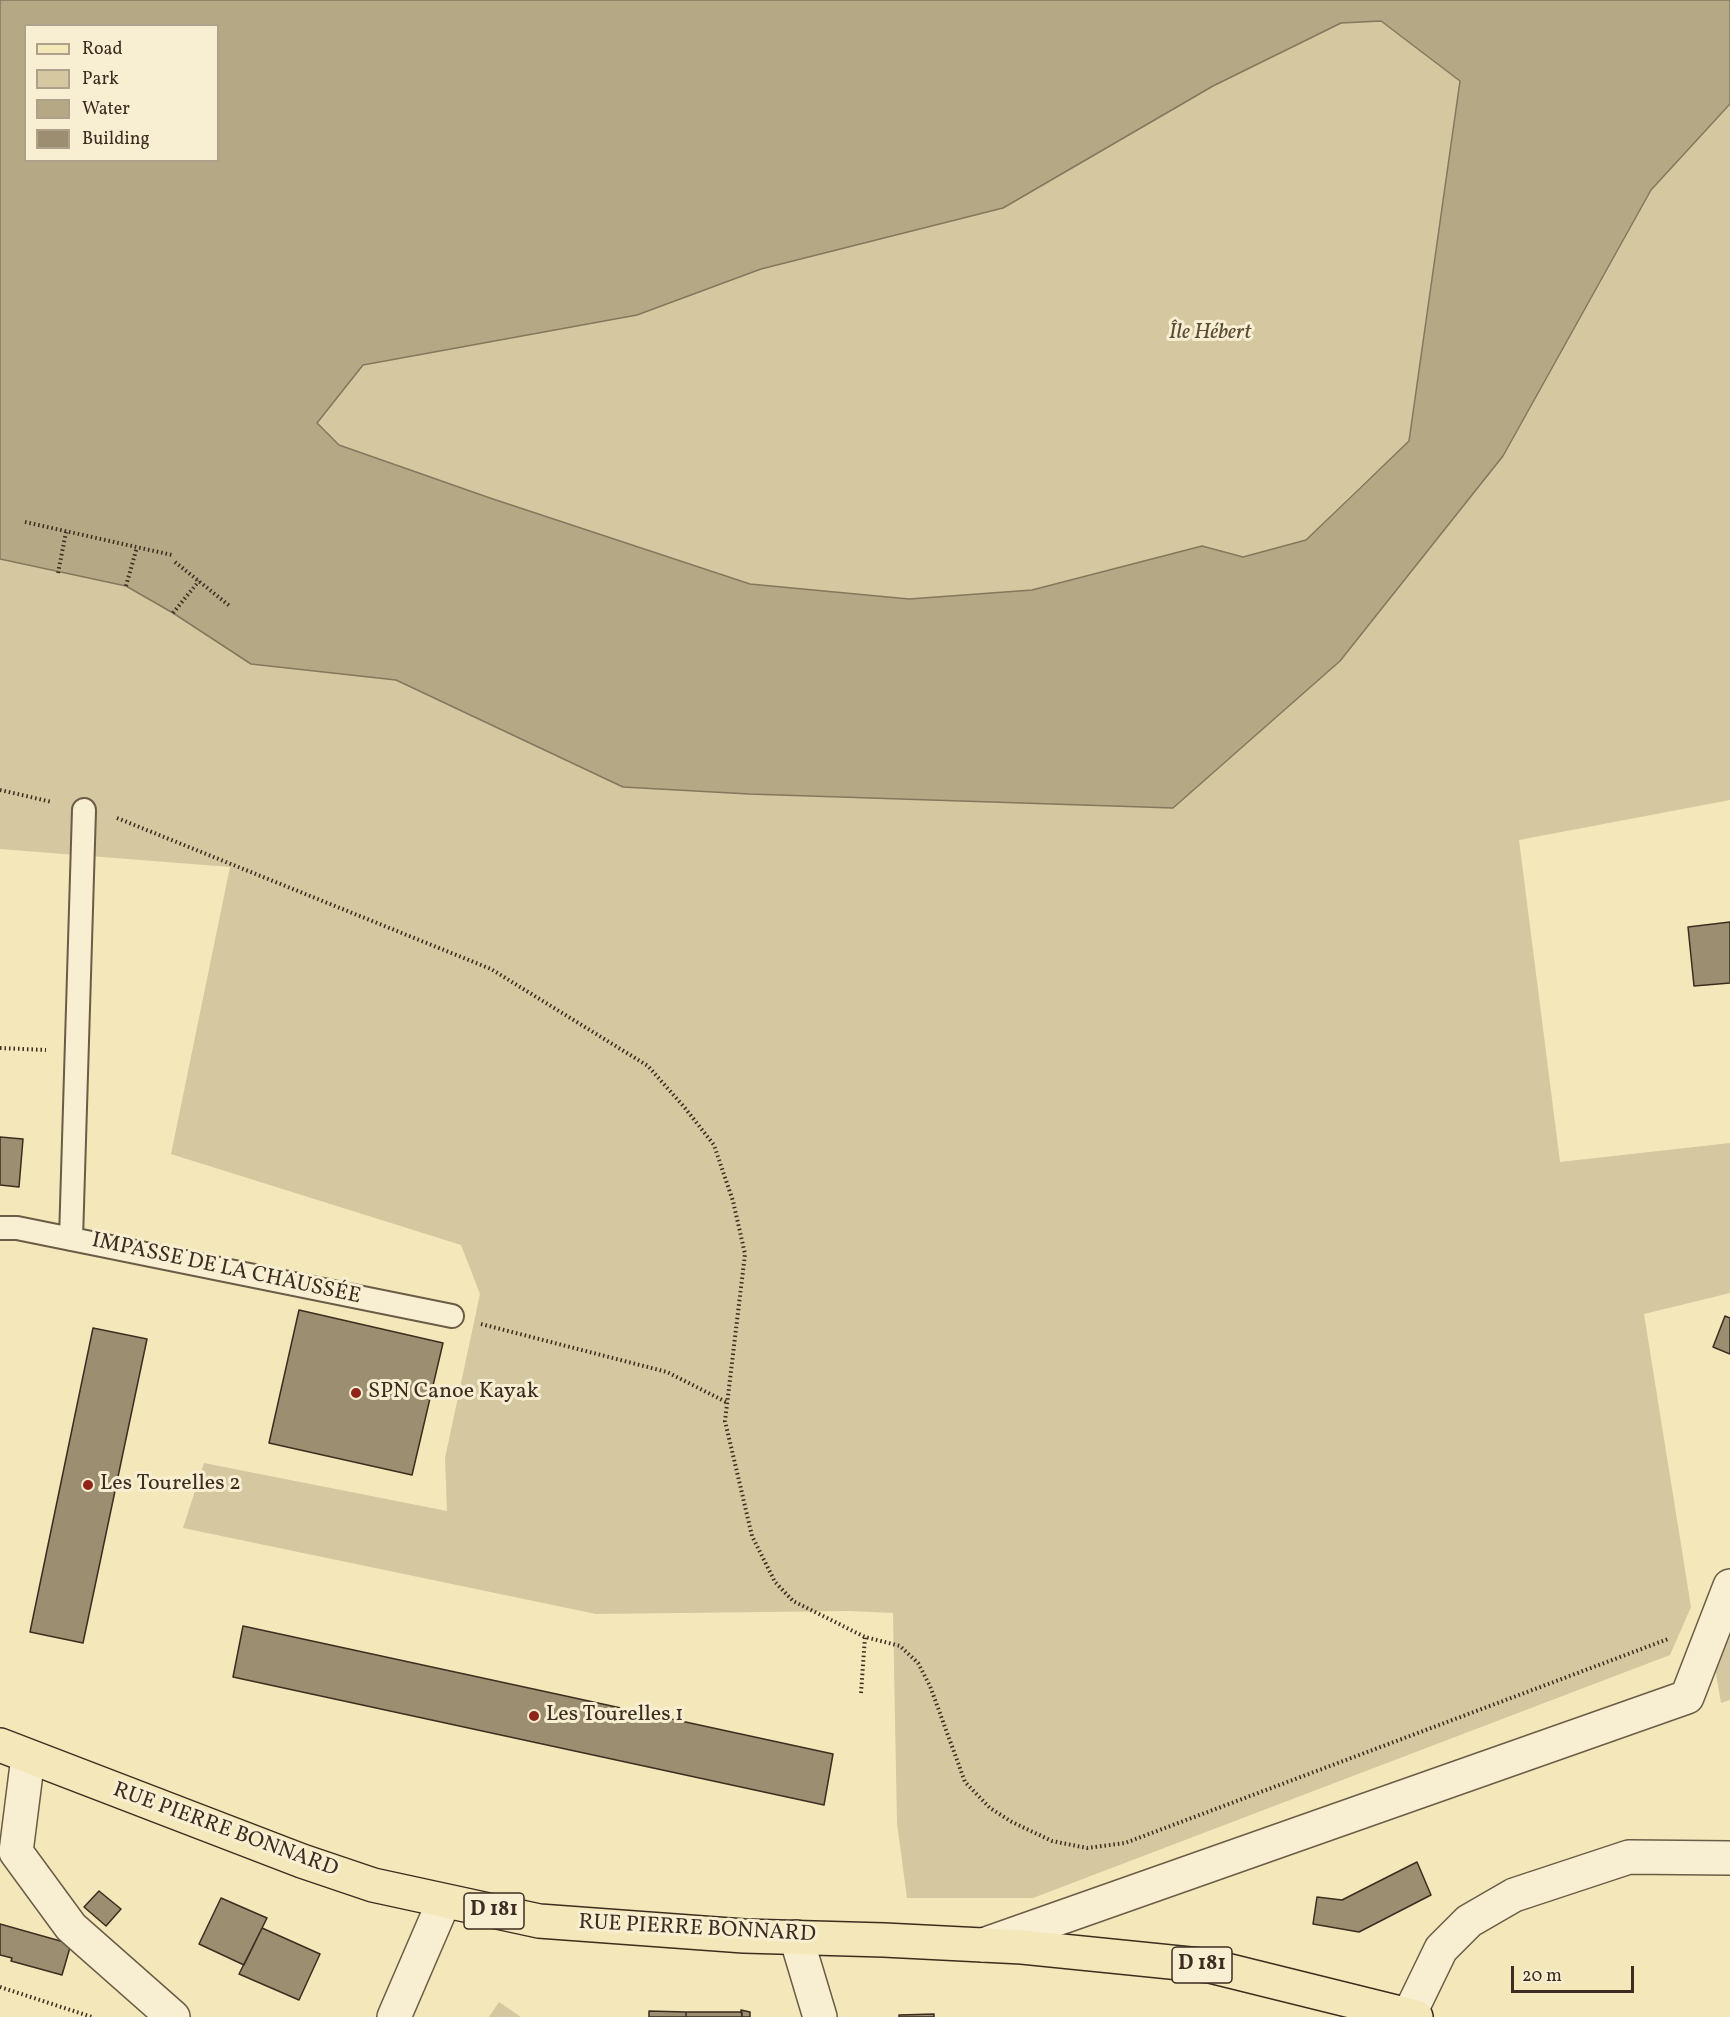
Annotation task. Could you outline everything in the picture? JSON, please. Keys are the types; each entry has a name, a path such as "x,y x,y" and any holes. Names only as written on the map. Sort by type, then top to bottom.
{"main road":[{"name":"RUE PIERRE BONNARD","path":"14,1751 302,1861 373,1885 539,1921 744,1936 983,1945 1210,1966 1412,2016"}],"street":[{"path":"983,1945 1687,1697 1730,1586"},
{"path":"14,1751 16,1852 71,1927 173,2017"},
{"path":"1412,2016 1441,1949 1469,1921 1514,1895 1629,1857 1730,1858"},
{"path":"394,2017 444,1901"},
{"path":"796,1937 820,2017"}],"lane":[{"path":"71,1239 84,810"},
{"name":"IMPASSE DE LA CHAUSSÉE","path":"0,1228 17,1228 452,1316"}],"path":[{"path":"25,522 172,555"},
{"path":"58,573 66,532"},
{"path":"126,586 137,547"},
{"path":"175,562 231,607"},
{"path":"173,613 199,581"},
{"path":"0,790 116,817 491,969 648,1066 685,1107 714,1145 736,1211 745,1254 725,1421 752,1536 776,1582 793,1601 865,1636 900,1646 918,1663 930,1686 965,1782 990,1808 1012,1822 1052,1841 1087,1848 1125,1843 1716,1620"},
{"path":"0,1047 77,1051"},
{"path":"452,1316 667,1372 728,1403"},
{"path":"861,1693 865,1636"},
{"path":"0,1987 92,2017"}],"green space":[{"name":"Île Hébert","path":"1380,21 1460,81 1409,441 1306,540 1243,557 1202,546 1032,590 909,599 750,584 490,498 339,445 316,423 363,365 637,315 761,269 1213,86 1341,23"},
{"path":"1730,104 1730,800 1519,840 1560,1162 1730,1143 1730,1293 1644,1314 1691,1607 1670,1655 1033,1898 907,1898 897,1823 893,1613 850,1611 596,1614 183,1528 204,1463 447,1511 445,1458 480,1294 461,1245 171,1154 230,867 0,849 0,559 126,586 173,613 251,664 396,680 623,787 749,794 1173,808 1503,456 1651,190"},
{"path":"1730,1620 1730,1700 1721,1703 1713,1656"},
{"path":"499,2002 521,2017 489,2017"}],"water":[{"path":"0,0 1730,0 1730,104 1651,190 1503,456 1340,661 1173,808 749,794 623,787 396,680 251,664 173,613 126,586 0,559","holes":["1381,21 1460,81 1409,441 1306,540 1243,557 1202,546 1032,590 909,599 750,584 490,498 339,445 317,423 363,365 637,315 761,269 1003,208 1213,86 1341,23"]}],"building":[{"path":"1730,922 1730,983 1694,986 1688,927"},
{"path":"0,1137 23,1139 19,1187 0,1185"},
{"name":"SPN Canoe Kayak","path":"299,1310 443,1343 412,1475 269,1443"},
{"path":"1725,1316 1730,1318 1730,1354 1713,1347"},
{"name":"Les Tourelles 2","path":"93,1328 147,1339 83,1643 30,1632"},
{"name":"Les Tourelles 1","path":"243,1626 833,1754 824,1805 233,1677"},
{"path":"1417,1862 1431,1895 1359,1932 1313,1924 1317,1897 1342,1900"},
{"path":"99,1891 121,1909 106,1926 84,1907"},
{"path":"221,1898 267,1918 244,1965 199,1944"},
{"path":"0,1924 71,1944 62,1975 11,1961 12,1958 0,1955"},
{"path":"262,1928 320,1954 299,2000 239,1974"},
{"path":"741,2010 750,2012 750,2017 742,2017"},
{"path":"649,2011 686,2012 686,2017 649,2017"},
{"path":"686,2012 742,2012 742,2017 686,2017"},
{"path":"934,2014 934,2017 899,2017 899,2015"}],"place":[{"name":"SPN Canoe Kayak","path":"356,1393"},
{"name":"Les Tourelles 2","path":"88,1485"},
{"name":"Les Tourelles 1","path":"534,1716"}]}
